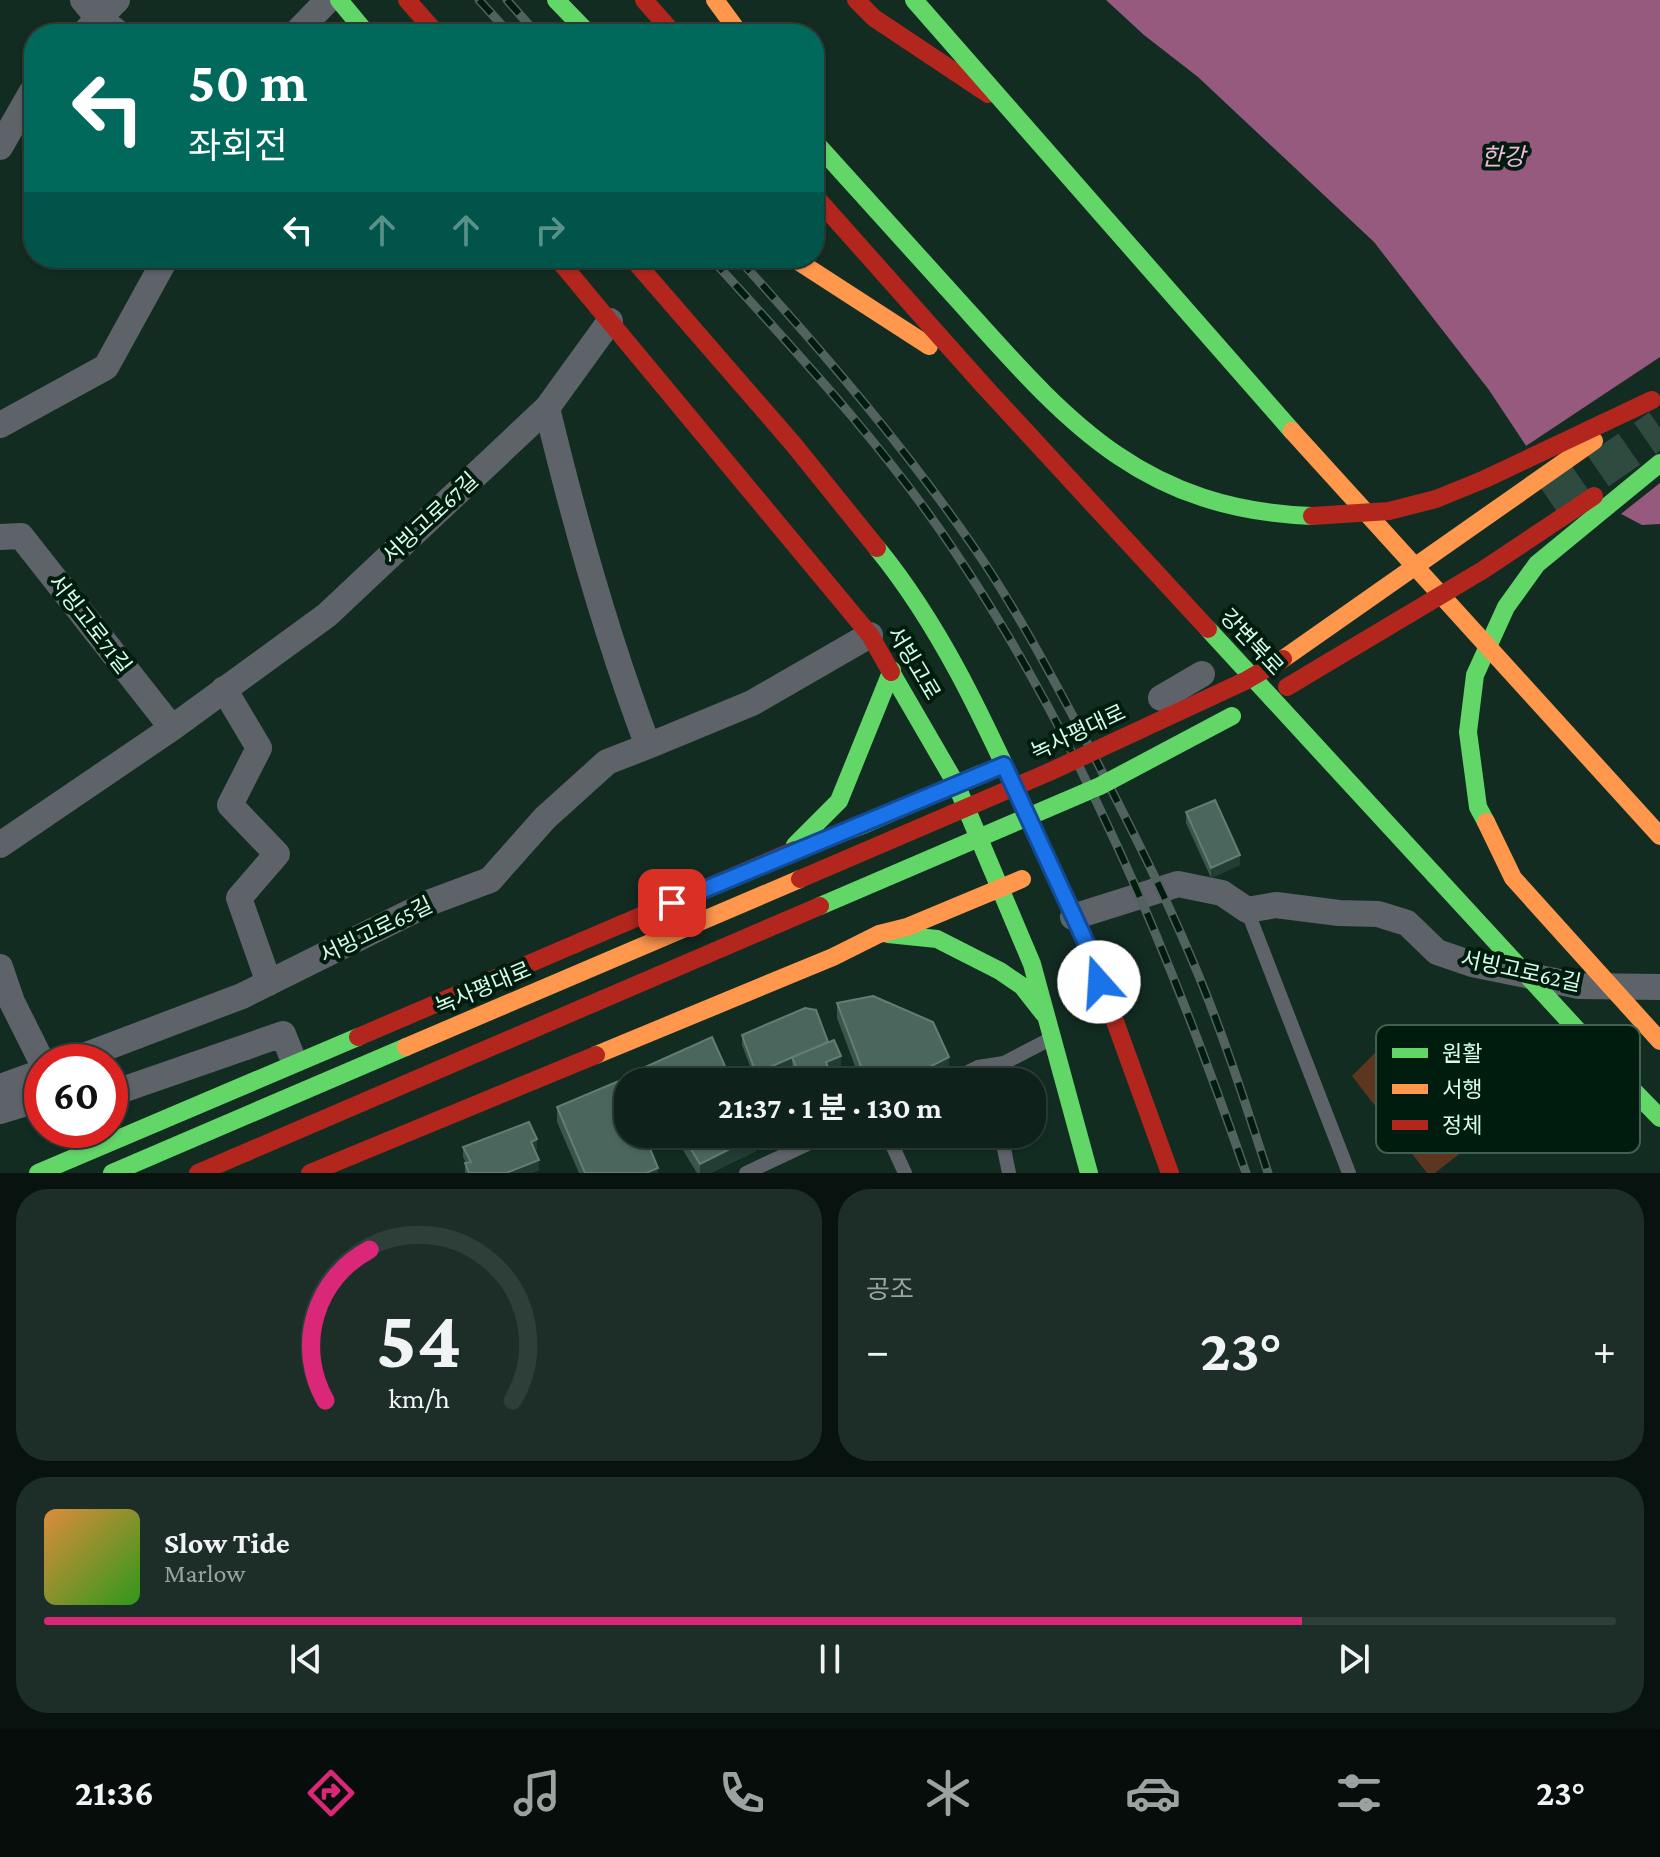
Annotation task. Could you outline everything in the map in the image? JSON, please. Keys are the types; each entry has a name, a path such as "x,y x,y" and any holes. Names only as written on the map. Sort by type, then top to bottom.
{"main road":[{"path":"339,0 359,24"},
{"path":"407,0 428,24"},
{"path":"556,0 579,24"},
{"path":"644,0 665,24"},
{"path":"715,0 733,24"},
{"path":"725,0 736,24"},
{"path":"856,0 874,18 1006,106"},
{"path":"914,0 1279,417 1660,836"},
{"path":"824,152 1018,365 1086,432 1119,459 1151,478 1184,492 1243,508 1281,514 1339,515 1424,503 1575,438 1656,397"},
{"name":"강변북로","path":"824,206 977,379 1573,1025"},
{"name":"서빙고로","path":"565,268 870,635 892,670 956,784 1032,964 1089,1173"},
{"name":"서빙고로","path":"641,268 794,445 907,585 942,640 1088,947 1170,1173"},
{"path":"805,268 977,379"},
{"name":"녹사평대로","path":"112,1173 1047,773 1245,681 1299,650 1656,397"},
{"path":"198,1173 1100,786 1324,667 1483,570 1660,452"},
{"path":"1660,463 1537,564 1506,607 1475,675 1468,732 1478,807 1513,878 1660,1041"},
{"path":"794,862 839,801 892,670"},
{"path":"38,1173 794,862 863,825 1004,765"},
{"path":"794,862 825,863 840,876 853,906 849,924 833,957"},
{"path":"310,1173 833,957 879,934 907,927 1051,866"},
{"path":"879,934 937,939 1000,971 1022,986 1051,1029"},
{"name":"강변북로","path":"1640,1097 1660,1118"}],"street":[{"path":"88,17 117,0"},
{"path":"305,24 328,0"},
{"path":"0,147 24,105"},
{"path":"0,425 106,367 160,268"},
{"name":"서빙고로67길","path":"0,845 172,728 327,615 547,408 610,321"},
{"path":"547,408 577,533 619,668 648,746"},
{"name":"서빙고로71길","path":"0,537 21,536 172,728"},
{"name":"서빙고로65길","path":"115,1044 242,996 431,902 490,880 545,818 607,762 752,703 870,635"},
{"path":"1161,698 1202,674"},
{"path":"224,689 259,748 230,805 277,854 239,898 269,983"},
{"path":"301,1083 794,862"},
{"path":"1073,917 1178,884 1222,893 1247,910"},
{"name":"서빙고로62길","path":"1247,910 1276,905 1339,913 1378,914 1407,923 1437,952 1472,964 1579,986 1660,987"},
{"path":"0,967 12,1002 33,1044"},
{"path":"128,1088 283,1034 291,1054"},
{"path":"0,1087 24,1078"},
{"path":"0,1111 24,1102"}],"lane":[{"path":"1247,910 1349,1173"},
{"path":"978,1067 1004,1063 1051,1029"},
{"path":"746,1173 799,1148"},
{"path":"893,1148 905,1173"},
{"path":"1004,1148 1009,1173"}],"shaded area":[{"path":"1376,1052 1376,1107 1352,1076"},
{"path":"1412,1153 1460,1153 1435,1173 1427,1173"}],"water":[{"name":"한강","path":"1106,0 1660,0 1660,524 1642,525 1544,473 1489,390 1374,242 1198,77 1144,35"}],"pier":[{"path":"1660,357 1660,483 1617,517 1542,476 1523,448"}],"building":[{"path":"1215,800 1240,855 1211,868 1186,812"},
{"path":"873,996 933,1022 949,1057 927,1068 862,1068 837,1003"},
{"path":"805,1008 816,1010 828,1042 768,1068 754,1068 742,1035"},
{"path":"712,1037 726,1068 643,1068"},
{"path":"834,1040 841,1056 826,1062 828,1068 796,1068 792,1057"},
{"path":"614,1083 614,1148 650,1148 658,1168 646,1173 585,1173 557,1107"},
{"path":"529,1122 537,1139 531,1142 539,1160 506,1173 469,1173 465,1163 471,1162 463,1147"},
{"path":"690,1148 732,1148 700,1164"}],"tunnel":[{"path":"1551,503 1660,428"}],"railway":[{"path":"479,0 501,24"},
{"path":"507,0 528,24"},
{"path":"720,268 896,470 951,546 998,619 1041,694 1119,849 1186,1010 1246,1173"},
{"path":"747,268 891,436 975,549 1018,616 1154,875 1204,988 1268,1173"}],"traffic: fast":[{"path":"339,0 359,24"},
{"path":"556,0 579,24"},
{"path":"914,0 1292,431"},
{"path":"824,152 946,287"},
{"path":"946,287 1063,412 1103,445 1146,473 1194,495 1249,509 1312,516"},
{"path":"1486,822 1478,807 1468,732 1475,675 1506,607 1537,564 1660,463"},
{"path":"877,548 926,616 947,652 986,726 1039,840"},
{"path":"1208,629 1573,1025"},
{"path":"795,845 839,801 892,670"},
{"path":"891,672 956,784 1032,964 1089,1173"},
{"path":"820,906 1100,786 1232,716"},
{"path":"795,850 863,825 980,774"},
{"path":"888,934 937,939 1000,971 1022,986 1044,1014"},
{"path":"38,1173 358,1037"},
{"path":"112,1173 406,1047"},
{"path":"1640,1097 1660,1118"}],"traffic: slow":[{"path":"715,0 733,24"},
{"path":"808,268 929,346"},
{"path":"1292,431 1660,836"},
{"path":"1283,659 1594,441"},
{"path":"1486,822 1513,878 1660,1041"},
{"path":"406,1047 800,879"},
{"path":"596,1055 833,957 879,934 907,927 1022,879"}],"traffic: jam":[{"path":"407,0 428,24"},
{"path":"644,0 665,24"},
{"path":"856,0 874,18 988,94"},
{"path":"824,206 983,385"},
{"path":"565,268 870,635 891,672"},
{"path":"641,268 794,445 877,548"},
{"path":"983,385 1208,629"},
{"path":"1312,516 1389,511 1436,499 1652,400"},
{"path":"1287,687 1483,570 1594,496"},
{"path":"800,879 1047,773 1245,681 1283,659"},
{"path":"1039,840 1088,947 1170,1173"},
{"path":"358,1037 795,850"},
{"path":"198,1173 820,906"},
{"path":"310,1173 596,1055"}],"route":[{"path":"672,903 1004,765 1088,947 1099,982"}]}
